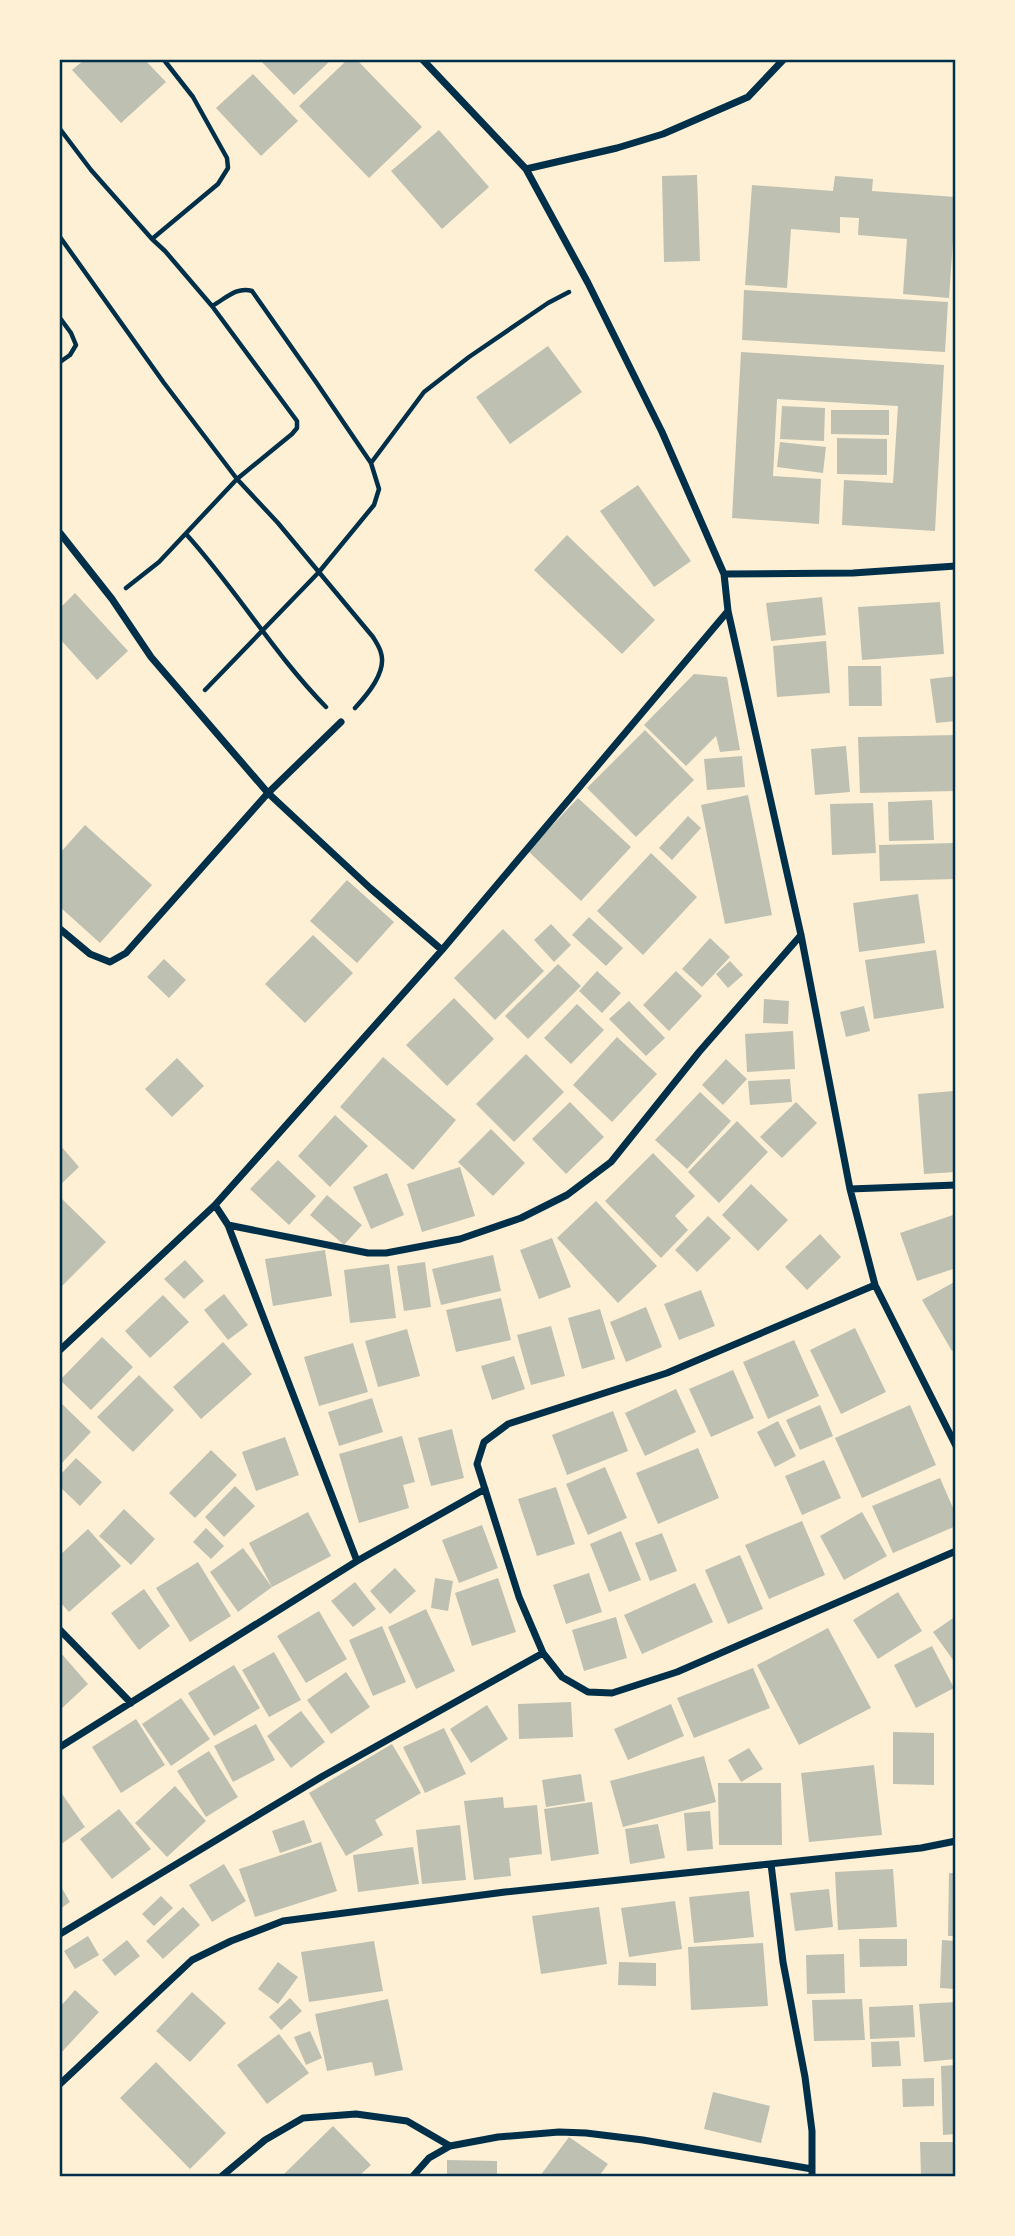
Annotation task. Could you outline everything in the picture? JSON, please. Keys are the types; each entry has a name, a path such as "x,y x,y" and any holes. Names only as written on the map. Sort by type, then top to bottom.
{"street":[{"path":"423,60 526,169 588,282 662,432 723,575 728,611 801,936 850,1189 876,1284 956,1446"},
{"path":"526,169 617,148 663,134 748,97 783,60"},
{"path":"60,534 112,599 151,657 268,793 370,888 442,950"},
{"path":"723,575 853,573 956,566"},
{"path":"60,1350 215,1205 442,950 728,611"},
{"path":"60,929 90,954 110,962 126,953 268,793 341,722"},
{"path":"228,1225 356,1251 386,1253 460,1239 521,1218 567,1195 611,1162 699,1052 801,936"},
{"path":"850,1189 956,1185"},
{"path":"215,1205 228,1225 357,1561"},
{"path":"876,1284 667,1373 508,1424 484,1442 477,1464 519,1597 542,1653 562,1677 588,1692 612,1693 677,1672 956,1551"},
{"path":"60,1747 357,1561 485,1489"},
{"path":"60,1630 131,1703"},
{"path":"60,1934 323,1776 542,1653"},
{"path":"60,2084 192,1960 231,1941 283,1922 505,1892 921,1848 956,1841"},
{"path":"413,2176 429,2158 450,2146 498,2137 559,2132 586,2133 702,2149 812,2173 812,2131 805,2077 783,1962 771,1864"},
{"path":"222,2176 265,2140 303,2119 356,2113 407,2121 450,2146"}],"path":[{"path":"152,239 218,184 228,168 227,158 193,97 164,60"},
{"path":"60,129 91,170 212,306 297,421 297,428 292,434 237,479 159,562 112,599"},
{"path":"60,237 164,383 237,479 373,637 382,654 381,671 364,699 341,722 308,689 215,566 186,534"},
{"path":"370,463 424,392 468,357 548,303 588,282"},
{"path":"189,702 209,687 319,572 374,505 379,489 370,463 252,291 237,290 212,306"},
{"path":"60,318 76,345 70,355 60,362"}],"building":[{"path":"84,60 145,60 166,82 121,123 72,70"},
{"path":"260,60 331,60 294,95"},
{"path":"347,60 357,60 422,127 369,178 299,106"},
{"path":"253,74 298,121 261,156 216,108"},
{"path":"439,130 489,187 442,229 391,171"},
{"path":"697,175 700,261 664,262 662,176"},
{"path":"835,176 873,179 872,191 956,197 949,298 903,294 907,239 858,235 859,218 840,217 840,233 791,229 787,288 745,285 752,185 833,191"},
{"path":"744,290 948,302 945,352 742,340"},
{"path":"548,346 582,392 510,444 476,397"},
{"path":"741,352 944,365 935,531 842,525 844,480 893,483 898,406 777,399 773,476 821,479 819,524 732,518"},
{"path":"782,406 825,408 824,441 780,439"},
{"path":"831,410 889,410 889,435 831,434"},
{"path":"837,438 887,439 887,475 837,474"},
{"path":"780,442 826,447 823,473 777,467"},
{"path":"638,485 691,561 654,587 600,511"},
{"path":"567,535 655,620 622,654 534,570"},
{"path":"75,593 128,651 97,680 60,639 60,608"},
{"path":"822,597 826,635 771,641 766,603"},
{"path":"940,602 944,654 862,660 858,607"},
{"path":"826,641 830,693 777,697 773,646"},
{"path":"848,666 881,666 882,706 849,706"},
{"path":"694,674 727,677 740,750 720,752 716,736 686,766 644,725"},
{"path":"956,676 956,721 936,723 930,679"},
{"path":"645,730 694,780 636,837 587,788"},
{"path":"956,735 956,791 860,793 858,737"},
{"path":"846,746 850,792 815,795 811,749"},
{"path":"742,756 745,787 707,790 704,759"},
{"path":"748,795 772,915 725,924 701,805"},
{"path":"578,798 631,847 581,901 528,851"},
{"path":"932,800 934,840 889,841 888,802"},
{"path":"873,803 876,853 832,855 830,804"},
{"path":"688,816 701,828 672,860 659,848"},
{"path":"85,825 152,885 100,943 60,907 60,853"},
{"path":"954,843 955,879 880,881 879,845"},
{"path":"651,853 697,897 643,955 597,911"},
{"path":"347,880 394,922 357,963 310,921"},
{"path":"918,894 925,943 859,952 853,903"},
{"path":"589,917 623,948 606,966 572,935"},
{"path":"551,924 571,945 554,962 534,940"},
{"path":"503,929 544,971 495,1020 454,978"},
{"path":"313,935 353,973 305,1023 265,984"},
{"path":"710,938 730,957 702,987 682,969"},
{"path":"936,950 944,1008 874,1019 865,960"},
{"path":"164,959 186,980 169,998 147,977"},
{"path":"730,961 743,975 728,988 716,974"},
{"path":"558,964 581,986 528,1039 505,1016"},
{"path":"597,971 621,993 602,1013 579,991"},
{"path":"676,971 702,996 669,1031 643,1005"},
{"path":"454,998 494,1039 447,1086 406,1045"},
{"path":"764,999 789,1001 788,1024 763,1023"},
{"path":"629,1001 665,1038 646,1056 609,1019"},
{"path":"577,1004 604,1030 571,1064 544,1038"},
{"path":"864,1006 870,1031 846,1037 840,1012"},
{"path":"793,1031 795,1069 747,1072 745,1034"},
{"path":"617,1037 657,1074 612,1122 573,1085"},
{"path":"526,1054 564,1092 514,1142 476,1104"},
{"path":"383,1057 456,1120 413,1170 340,1107"},
{"path":"177,1058 204,1086 172,1117 145,1089"},
{"path":"726,1059 747,1079 723,1105 702,1085"},
{"path":"790,1079 792,1102 750,1105 748,1081"},
{"path":"954,1091 956,1172 924,1174 918,1094"},
{"path":"700,1092 731,1121 687,1169 655,1140"},
{"path":"570,1102 604,1137 566,1174 532,1139"},
{"path":"796,1102 817,1123 782,1158 760,1137"},
{"path":"335,1115 368,1146 330,1187 298,1156"},
{"path":"737,1121 768,1152 719,1203 688,1172"},
{"path":"491,1129 525,1163 493,1196 458,1162"},
{"path":"60,1145 79,1167 60,1185"},
{"path":"653,1153 695,1196 675,1216 688,1230 661,1258 605,1201"},
{"path":"278,1160 316,1196 289,1225 250,1189"},
{"path":"460,1167 475,1216 422,1232 407,1184"},
{"path":"387,1173 404,1215 371,1229 353,1187"},
{"path":"751,1184 788,1220 758,1251 722,1215"},
{"path":"327,1195 362,1225 344,1245 310,1215"},
{"path":"60,1197 106,1242 60,1288"},
{"path":"596,1201 657,1266 618,1303 557,1238"},
{"path":"956,1214 956,1268 917,1281 900,1233"},
{"path":"708,1216 731,1238 697,1272 675,1250"},
{"path":"820,1234 841,1257 807,1290 785,1267"},
{"path":"552,1238 571,1287 539,1299 520,1250"},
{"path":"325,1250 332,1296 273,1306 265,1259"},
{"path":"493,1255 501,1291 441,1305 432,1269"},
{"path":"185,1260 204,1281 184,1299 164,1279"},
{"path":"425,1262 431,1307 404,1311 397,1266"},
{"path":"389,1264 396,1318 350,1323 344,1270"},
{"path":"956,1281 956,1349 952,1351 922,1300"},
{"path":"701,1290 715,1326 679,1340 664,1304"},
{"path":"224,1294 248,1325 228,1340 204,1310"},
{"path":"163,1295 189,1322 150,1358 125,1331"},
{"path":"501,1298 511,1340 456,1352 446,1310"},
{"path":"646,1307 662,1347 626,1362 610,1322"},
{"path":"600,1309 615,1359 582,1369 568,1318"},
{"path":"551,1326 565,1376 531,1385 517,1335"},
{"path":"855,1328 886,1392 841,1414 810,1350"},
{"path":"407,1329 420,1376 378,1387 365,1341"},
{"path":"102,1337 133,1367 91,1410 60,1380"},
{"path":"794,1340 819,1396 768,1419 743,1362"},
{"path":"223,1342 252,1374 201,1419 173,1387"},
{"path":"353,1343 368,1392 319,1406 304,1357"},
{"path":"514,1356 525,1389 492,1400 481,1366"},
{"path":"733,1370 754,1418 711,1437 689,1389"},
{"path":"139,1375 174,1410 133,1452 97,1417"},
{"path":"676,1389 696,1432 645,1456 625,1413"},
{"path":"372,1398 383,1432 339,1446 328,1412"},
{"path":"60,1402 91,1432 60,1465"},
{"path":"820,1405 833,1436 800,1450 786,1420"},
{"path":"910,1405 936,1465 862,1498 835,1438"},
{"path":"613,1411 628,1451 567,1475 552,1435"},
{"path":"778,1421 796,1456 775,1467 757,1432"},
{"path":"452,1429 464,1478 431,1486 418,1438"},
{"path":"402,1436 415,1482 403,1485 409,1508 359,1523 339,1454"},
{"path":"285,1437 299,1475 256,1491 242,1452"},
{"path":"698,1448 719,1498 658,1524 636,1473"},
{"path":"211,1450 237,1475 195,1518 169,1493"},
{"path":"76,1458 102,1482 80,1506 60,1487 60,1475"},
{"path":"824,1460 841,1498 802,1515 785,1476"},
{"path":"605,1467 627,1518 588,1535 566,1484"},
{"path":"940,1478 956,1515 956,1526 893,1553 872,1506"},
{"path":"235,1486 255,1506 224,1537 205,1517"},
{"path":"556,1487 575,1544 537,1556 518,1499"},
{"path":"124,1509 155,1539 131,1565 99,1536"},
{"path":"308,1512 331,1556 272,1587 249,1543"},
{"path":"862,1512 887,1556 844,1580 820,1536"},
{"path":"802,1521 825,1575 769,1599 745,1545"},
{"path":"482,1525 498,1568 459,1583 442,1540"},
{"path":"206,1528 224,1546 211,1559 193,1542"},
{"path":"88,1529 121,1566 69,1612 60,1602 60,1555"},
{"path":"621,1531 641,1580 609,1592 590,1544"},
{"path":"662,1533 677,1571 650,1581 635,1543"},
{"path":"243,1548 272,1587 238,1612 210,1572"},
{"path":"740,1555 763,1609 728,1624 705,1570"},
{"path":"198,1562 231,1616 190,1642 156,1588"},
{"path":"395,1568 416,1591 390,1614 370,1591"},
{"path":"589,1573 602,1612 566,1624 553,1585"},
{"path":"435,1578 453,1581 448,1611 431,1608"},
{"path":"498,1578 516,1632 472,1646 455,1593"},
{"path":"355,1582 376,1609 353,1627 331,1601"},
{"path":"695,1583 713,1622 642,1654 624,1615"},
{"path":"144,1589 170,1626 139,1650 111,1613"},
{"path":"898,1592 922,1631 878,1659 853,1620"},
{"path":"426,1609 455,1671 416,1689 388,1627"},
{"path":"319,1611 347,1659 306,1683 277,1636"},
{"path":"956,1616 956,1664 933,1632"},
{"path":"616,1617 627,1658 584,1671 572,1630"},
{"path":"382,1626 406,1682 373,1696 349,1640"},
{"path":"828,1628 871,1708 799,1745 757,1665"},
{"path":"932,1646 954,1688 916,1708 894,1665"},
{"path":"60,1652 88,1684 60,1710"},
{"path":"274,1652 301,1700 269,1717 242,1670"},
{"path":"234,1665 260,1708 214,1736 188,1693"},
{"path":"753,1668 770,1708 694,1738 677,1698"},
{"path":"346,1672 370,1707 331,1734 307,1700"},
{"path":"181,1698 210,1739 171,1766 142,1724"},
{"path":"571,1702 573,1737 519,1739 518,1704"},
{"path":"671,1704 684,1736 628,1760 614,1729"},
{"path":"487,1705 508,1739 471,1763 450,1729"},
{"path":"301,1711 325,1742 291,1768 267,1736"},
{"path":"136,1719 165,1765 121,1793 92,1747"},
{"path":"256,1724 275,1760 233,1782 214,1746"},
{"path":"444,1728 466,1774 425,1793 403,1747"},
{"path":"893,1732 934,1733 934,1785 893,1784"},
{"path":"392,1744 421,1793 375,1820 383,1835 346,1856 309,1793"},
{"path":"749,1748 763,1769 741,1782 728,1760"},
{"path":"209,1751 238,1797 206,1817 177,1771"},
{"path":"704,1756 716,1802 623,1827 610,1781"},
{"path":"874,1765 882,1835 809,1842 801,1773"},
{"path":"581,1774 585,1801 546,1807 542,1780"},
{"path":"718,1783 781,1783 782,1845 719,1845"},
{"path":"175,1786 206,1821 167,1857 135,1823"},
{"path":"60,1791 85,1827 60,1845"},
{"path":"503,1797 504,1808 537,1805 542,1854 509,1858 511,1876 474,1880 464,1801"},
{"path":"592,1802 599,1854 551,1861 544,1809"},
{"path":"119,1809 151,1849 112,1879 80,1839"},
{"path":"710,1811 713,1849 687,1851 684,1813"},
{"path":"304,1820 312,1842 280,1853 272,1831"},
{"path":"658,1824 665,1858 630,1864 625,1829"},
{"path":"460,1825 466,1880 422,1884 416,1830"},
{"path":"321,1842 337,1891 255,1917 239,1869"},
{"path":"413,1847 419,1884 358,1892 353,1855"},
{"path":"224,1864 246,1901 212,1922 189,1885"},
{"path":"893,1869 897,1927 838,1930 835,1872"},
{"path":"949,1873 956,1873 956,1936 948,1936"},
{"path":"60,1885 70,1902 60,1909"},
{"path":"829,1889 833,1927 795,1931 790,1893"},
{"path":"749,1891 754,1937 694,1943 689,1897"},
{"path":"161,1896 173,1908 154,1926 142,1914"},
{"path":"675,1901 682,1949 629,1957 621,1908"},
{"path":"183,1907 200,1925 163,1959 146,1941"},
{"path":"599,1907 607,1964 541,1974 532,1916"},
{"path":"88,1936 99,1955 75,1969 64,1951"},
{"path":"859,1939 907,1939 907,1966 860,1967"},
{"path":"127,1940 140,1956 115,1976 102,1960"},
{"path":"942,1940 956,1941 956,1989 940,1988"},
{"path":"374,1941 383,1991 309,2002 301,1952"},
{"path":"763,1943 768,2006 691,2010 688,1947"},
{"path":"844,1954 845,1993 807,1994 806,1955"},
{"path":"278,1962 298,1977 278,2004 258,1989"},
{"path":"619,1962 656,1963 656,1986 618,1985"},
{"path":"75,1990 99,2012 60,2054 60,2007"},
{"path":"192,1992 226,2023 190,2062 156,2031"},
{"path":"290,1998 302,2011 281,2030 269,2017"},
{"path":"388,1999 403,2070 375,2076 372,2062 327,2071 315,2014"},
{"path":"862,1999 865,2040 814,2041 812,2000"},
{"path":"956,2002 956,2059 924,2062 919,2004"},
{"path":"913,2005 915,2037 870,2039 869,2007"},
{"path":"310,2031 322,2058 306,2065 294,2037"},
{"path":"279,2034 309,2073 267,2104 237,2065"},
{"path":"899,2041 901,2066 872,2067 871,2042"},
{"path":"156,2062 226,2133 190,2169 120,2098"},
{"path":"956,2065 956,2134 943,2135 941,2066"},
{"path":"934,2078 934,2106 903,2107 902,2079"},
{"path":"713,2092 770,2106 761,2143 704,2129"},
{"path":"333,2126 371,2165 359,2176 282,2176"},
{"path":"569,2137 608,2164 599,2176 540,2176"},
{"path":"920,2142 956,2142 956,2176 921,2176"},
{"path":"447,2160 497,2161 497,2176 447,2176"}]}
